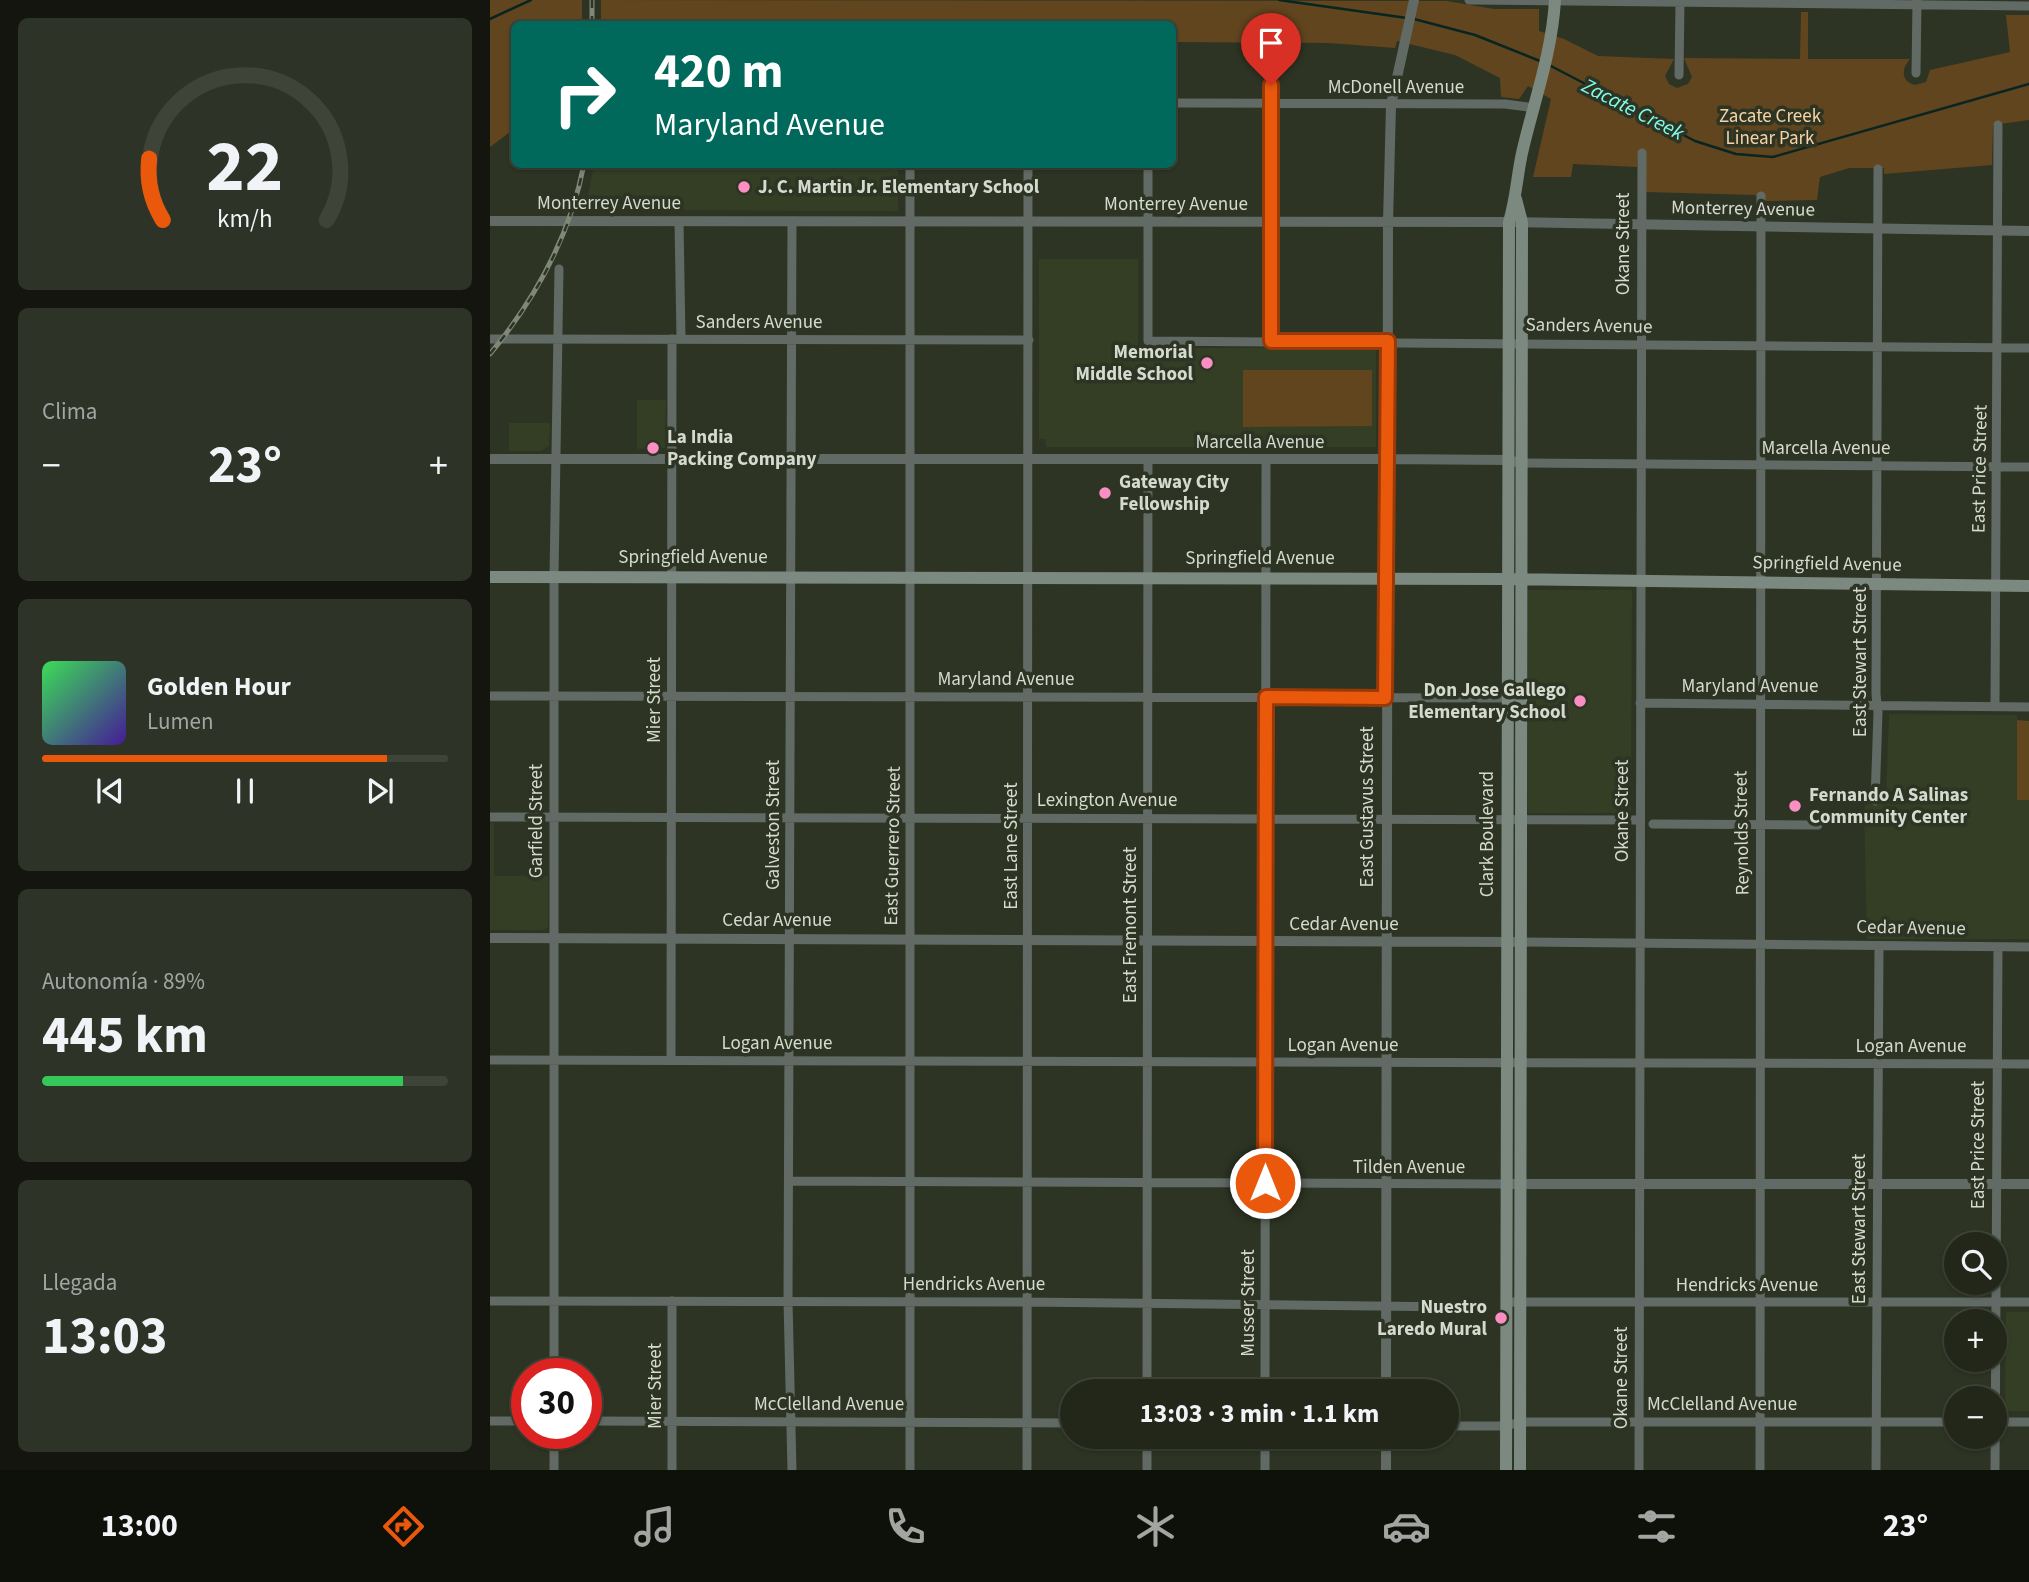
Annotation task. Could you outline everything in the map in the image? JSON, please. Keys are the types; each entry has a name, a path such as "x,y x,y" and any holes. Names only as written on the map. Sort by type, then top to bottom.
{"main road":[{"name":"Clark Boulevard","path":"1520,1470 1521,463 1515,342 1515,222 1522,154 1546,64 1555,1"},
{"name":"Clark Boulevard","path":"1506,1470 1507,460 1515,342"},
{"name":"Springfield Avenue","path":"490,577 1386,578 2029,586"}],"street":[{"name":"East Gustavus Street","path":"1386,1379 1385,698 1388,223 1391,105 1414,0"},
{"path":"1469,0 2029,6"},
{"path":"1679,75 1680,2"},
{"path":"1916,73 1917,3"},
{"path":"1271,341 1272,47"},
{"name":"McDonell Avenue","path":"1176,103 1391,105 1537,102"},
{"name":"East Price Street","path":"1995,706 1998,125"},
{"name":"Okane Street","path":"1639,1470 1642,153"},
{"name":"East Guerrero Street","path":"910,168 910,1470"},
{"name":"East Lane Street","path":"1027,1470 1030,697 1028,168"},
{"path":"1148,168 1148,222"},
{"name":"East Stewart Street","path":"1875,801 1878,169"},
{"name":"Reynolds Street","path":"1759,1470 1758,703 1761,196"},
{"name":"Monterrey Avenue","path":"490,220 1515,222 2029,231"},
{"name":"Mier Street","path":"671,1060 672,459 680,221"},
{"name":"Galveston Street","path":"792,221 791,1061 788,1301 792,1470"},
{"name":"Sanders Avenue","path":"1148,222 1148,341 2029,348"},
{"name":"Garfield Street","path":"554,1358 554,577 559,269"},
{"name":"Sanders Avenue","path":"490,339 1029,340"},
{"name":"Marcella Avenue","path":"490,459 1387,459 1507,460 1521,463 2029,467"},
{"name":"East Fremont Street","path":"1147,1379 1149,459"},
{"name":"Musser Street","path":"1265,1379 1266,459"},
{"name":"Maryland Avenue","path":"490,696 1521,698"},
{"name":"Maryland Avenue","path":"1640,703 2029,707"},
{"name":"Lexington Avenue","path":"490,817 1640,820"},
{"path":"1653,824 1818,825"},
{"name":"Cedar Avenue","path":"490,938 1148,939 2029,947"},
{"name":"East Stewart Street","path":"1876,1470 1879,946"},
{"name":"East Price Street","path":"1995,1386 1998,947"},
{"name":"Logan Avenue","path":"490,1060 2029,1064"},
{"name":"Tilden Avenue","path":"790,1181 2029,1184"},
{"name":"Hendricks Avenue","path":"490,1301 910,1301 1457,1307"},
{"name":"Mier Street","path":"672,1301 672,1470"},
{"name":"Hendricks Avenue","path":"1506,1302 2029,1302"},
{"path":"490,1421 511,1421"},
{"name":"McClelland Avenue","path":"602,1421 1060,1423"},
{"name":"McClelland Avenue","path":"1459,1426 1506,1426 1520,1422 1944,1422"},
{"path":"2007,1422 2029,1422"},
{"path":"554,1449 554,1470"},
{"path":"1147,1449 1147,1470"},
{"path":"1265,1449 1265,1470"},
{"path":"1386,1449 1386,1470"},
{"name":"East Price Street","path":"1995,1449 1995,1470"}],"shaded area":[{"name":"J. C. Martin Jr. Elementary School","path":"593,168 898,168 898,211 585,210"},
{"name":"Memorial Middle School","path":"1039,259 1138,259 1138,348 1376,348 1376,447 1046,447 1046,439 1039,439"},
{"path":"637,400 666,400 665,448 637,449"},
{"path":"509,423 550,423 549,446 541,451 509,451"},
{"name":"Don Jose Gallego Elementary School","path":"1528,590 1632,590 1631,813 1528,813"},
{"path":"1889,714 2017,715 2017,799 2029,800 2029,939 1867,939 1864,809 1869,796 1886,796"},
{"path":"490,823 494,823 494,876 548,876 548,927 544,930 490,930"},
{"path":"2007,1312 2029,1312 2029,1411 2007,1411"}],"green space":[{"path":"490,0 582,0 582,21 511,21 511,131 490,147"},
{"name":"Zacate Creek Linear Park","path":"601,0 1447,1 1494,9 1539,9 1539,31 1564,39 1598,56 1674,59 1665,76 1669,84 1677,88 1688,84 1692,77 1684,58 1800,59 1801,12 1808,12 1808,59 1910,59 1904,74 1907,81 1915,85 1926,82 1930,70 2010,52 2006,15 2029,15 2029,120 1993,125 1992,165 1884,174 1884,168 1849,168 1820,177 1817,200 1767,201 1755,195 1646,192 1646,152 1638,152 1637,167 1573,164 1571,177 1533,177 1551,99 1528,86 1519,99 1501,97 1500,78 1455,55 1397,41 1395,48 1329,43 1176,42 1176,21 601,21"},
{"path":"1243,370 1372,370 1372,426 1243,427"},
{"path":"2017,720 2029,721 2029,800 2017,800"}],"waterway":[{"name":"Zacate Creek","path":"490,19 531,0"},
{"name":"Zacate Creek","path":"1279,0 1407,18"},
{"name":"Zacate Creek","path":"1414,19 1475,35 1540,61"},
{"name":"Zacate Creek","path":"1549,65 1695,141 1736,154 1773,157 2029,84"}],"railway":[{"path":"592,0 592,21"},
{"path":"490,354 522,311 549,265 570,217 583,168"}],"place":[{"name":"J. C. Martin Jr. Elementary School","path":"744,187"},
{"name":"Memorial Middle School","path":"1207,363"},
{"name":"La India Packing Company","path":"653,448"},
{"name":"Gateway City Fellowship","path":"1105,493"},
{"name":"Don Jose Gallego Elementary School","path":"1580,701"},
{"name":"Fernando A Salinas Community Center","path":"1795,806"},
{"name":"Nuestro Laredo Mural","path":"1501,1318"}],"route":[{"path":"1265,1183 1266,697 1385,698 1388,341 1271,341 1271,85"}]}
